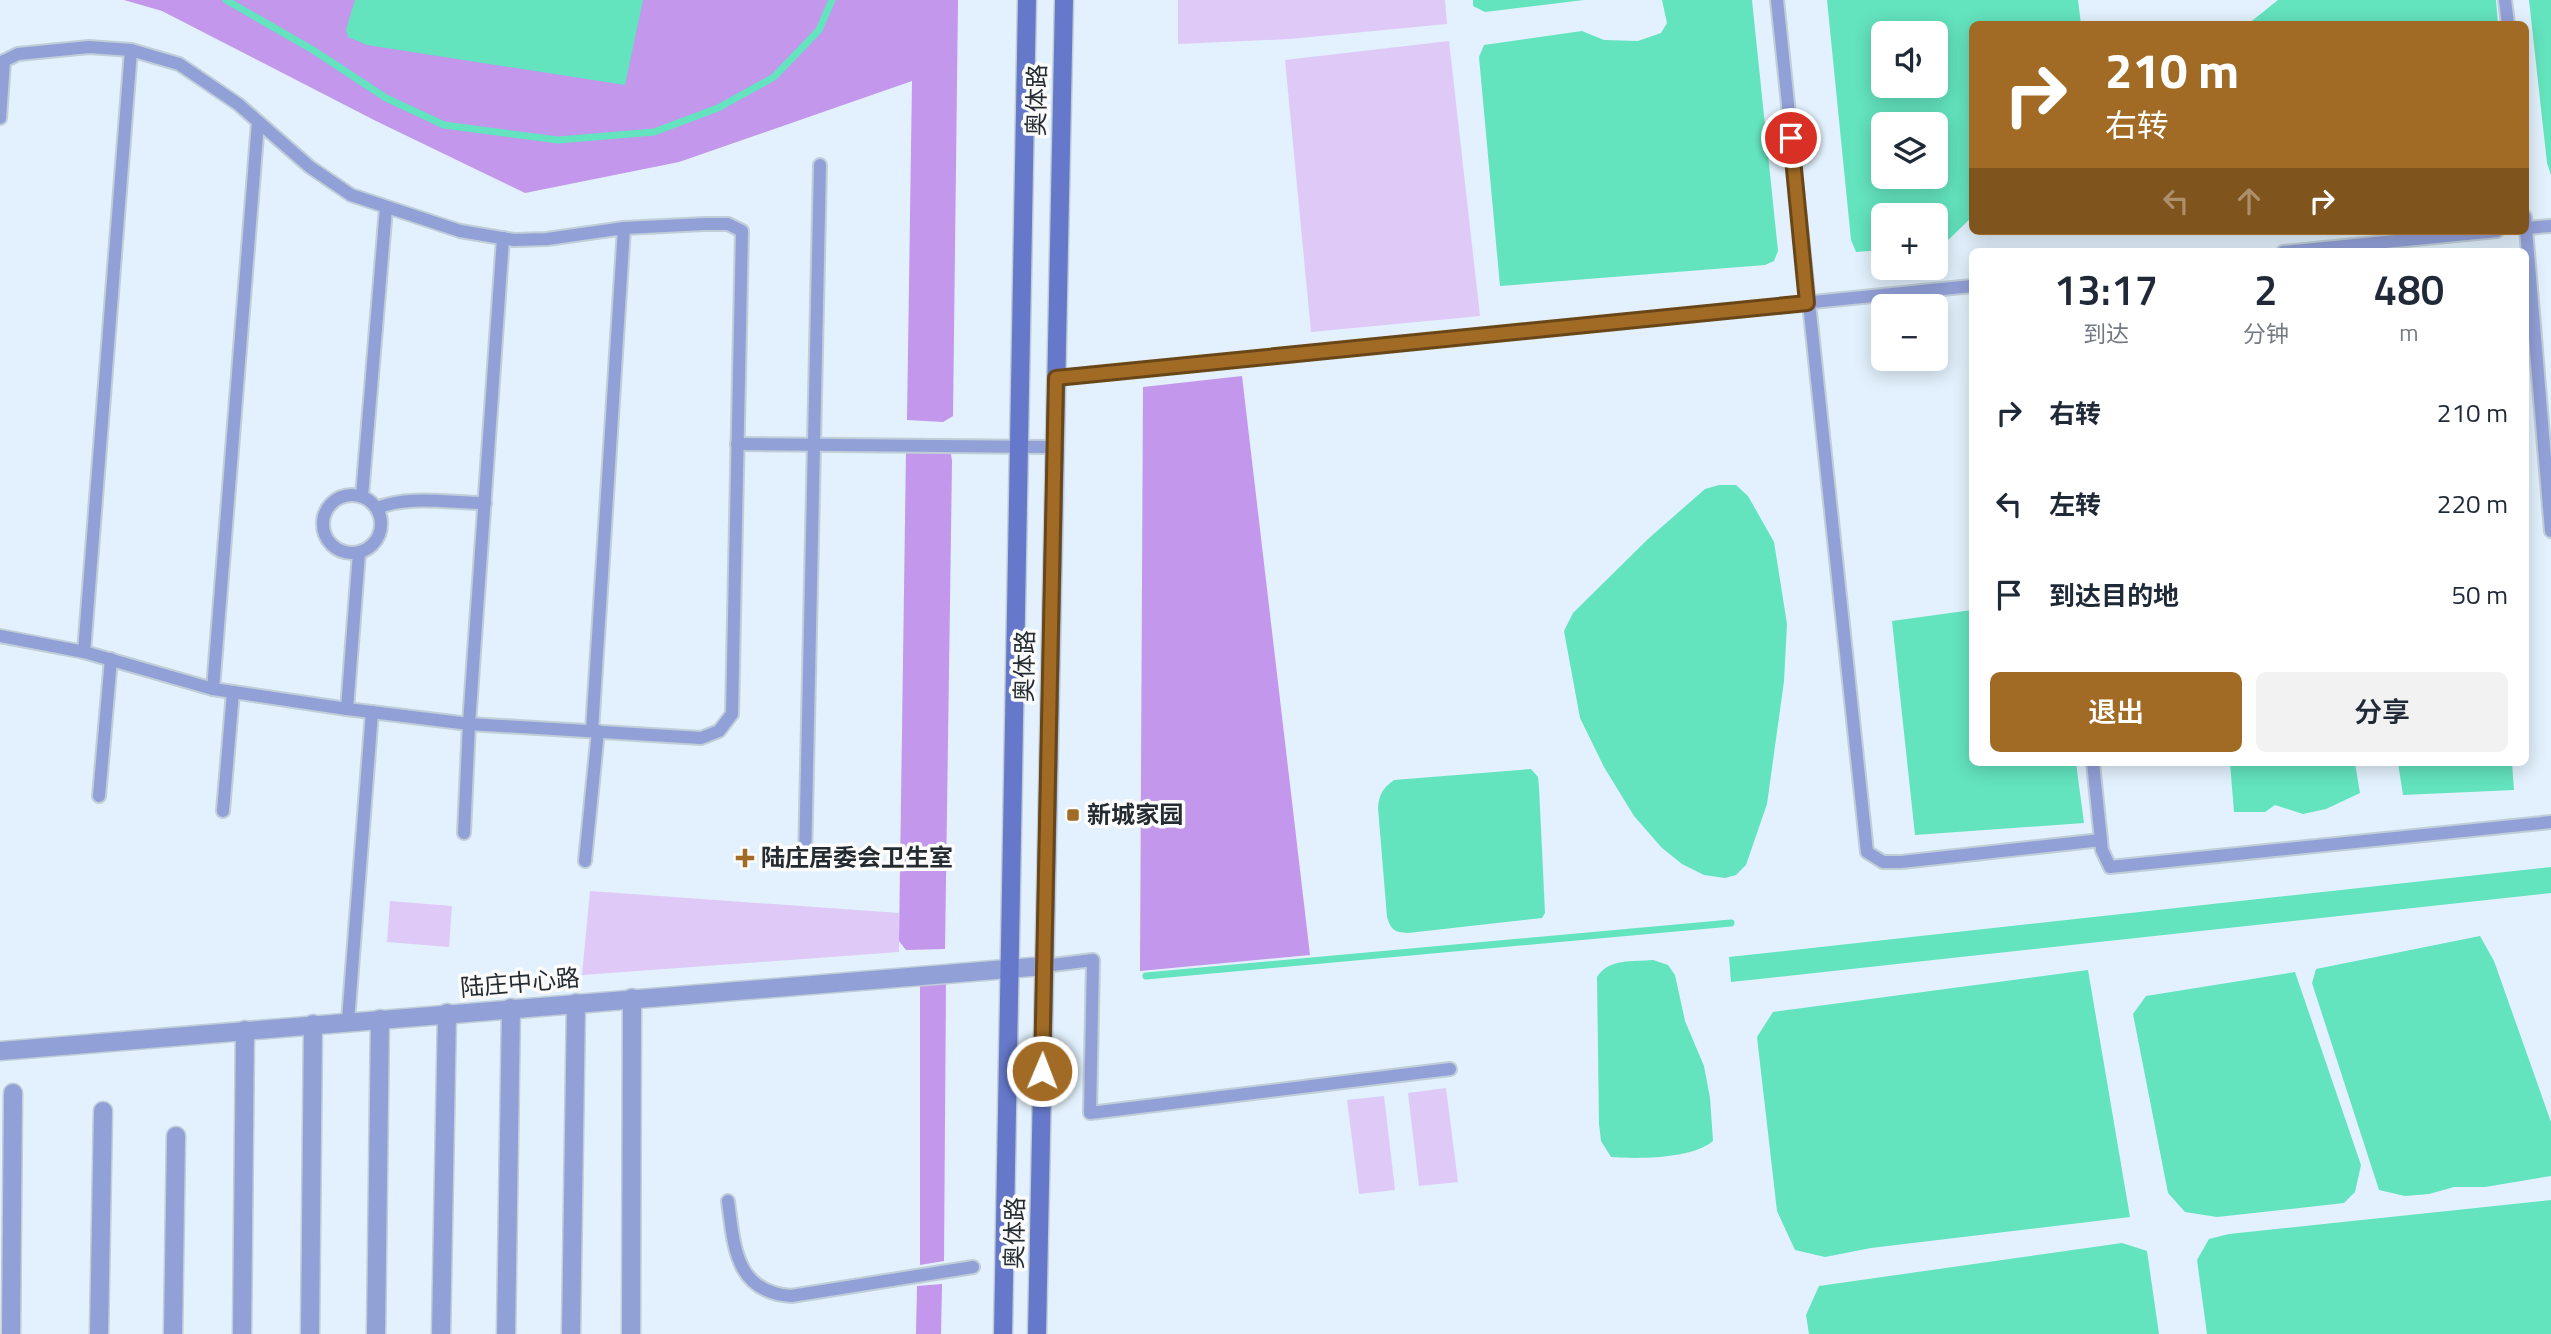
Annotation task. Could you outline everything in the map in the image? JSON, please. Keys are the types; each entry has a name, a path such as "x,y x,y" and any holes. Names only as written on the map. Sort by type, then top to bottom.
{"main road":[{"name":"奥体路","path":"1003,1334 1027,0"},
{"name":"奥体路","path":"1037,1334 1064,0"}],"street":[{"name":"陆庄中心路","path":"0,1051 1044,966"},
{"path":"631,1334 632,998"},
{"path":"571,1334 576,1003"},
{"path":"506,1334 511,1008"},
{"path":"441,1334 447,1013"},
{"path":"376,1334 380,1019"},
{"path":"310,1334 313,1024"},
{"path":"242,1334 245,1030"},
{"path":"11,1334 13,1093"},
{"path":"99,1334 103,1111"},
{"path":"173,1334 176,1136"}],"lane":[{"path":"1777,0 1867,852 1883,862 1901,862 2101,840"},
{"path":"2505,0 2508,21"},
{"path":"0,118 2,62 18,54 89,47 131,50 179,64 238,104 310,167 351,195 460,231 514,240 547,239 624,228 728,224 742,231 732,714 719,731 701,738 469,724 347,709 213,689 85,652 0,636"},
{"path":"85,652 131,50"},
{"path":"213,689 258,122"},
{"path":"805,860 820,165"},
{"path":"362,496 386,208"},
{"path":"2529,225 2551,226"},
{"path":"585,861 624,228"},
{"path":"2324,248 2456,235"},
{"path":"464,833 469,724 503,238"},
{"path":"2529,262 2551,531"},
{"path":"1056,378 1969,286"},
{"path":"737,444 1055,447"},
{"path":"362,496 377,508 381,516 380,535 375,544 359,553 349,553 332,545 326,537 323,528 327,509 342,497 362,496"},
{"path":"377,508 404,502 485,503"},
{"path":"347,709 359,553"},
{"path":"99,796 111,659"},
{"path":"223,811 233,692"},
{"path":"348,1021 372,712"},
{"path":"2093,766 2102,849 2110,867 2551,822"},
{"path":"1044,966 1093,960 1090,1113 1450,1069"},
{"path":"728,1201 734,1249 740,1264 754,1283 769,1293 791,1297 973,1267"}],"shaded area":[{"path":"124,0 958,0 953,416 943,422 907,420 912,81 679,162 525,193 376,121 162,11"},
{"path":"355,0 643,0 625,85 367,45 348,37 346,29"},
{"path":"1178,0 1445,0 1447,24 1290,39 1178,44"},
{"path":"1473,0 1584,0 1485,12 1473,6"},
{"path":"1662,0 1752,0 1778,251 1774,261 1765,265 1500,286 1479,57 1484,45 1582,31 1604,40 1638,41 1661,33 1667,23"},
{"path":"1827,0 2078,0 2081,21 1969,21 1969,220 1948,240 1948,203 1871,203 1871,251 1856,252 1851,240"},
{"path":"2278,0 2496,0 2498,21 2252,21"},
{"path":"2529,0 2551,0 2551,175 2547,163"},
{"path":"1449,41 1480,316 1311,332 1285,60"},
{"path":"1242,376 1310,955 1140,971 1143,387"},
{"path":"906,451 945,452 951,454 952,461 945,949 906,950 899,941"},
{"path":"1719,485 1736,485 1748,496 1774,542 1787,624 1784,681 1767,804 1746,865 1736,875 1725,878 1704,875 1682,864 1662,848 1634,816 1604,767 1580,718 1564,631 1573,613 1648,539 1705,489"},
{"path":"1969,610 1969,766 2076,766 2084,823 1915,835 1892,621"},
{"path":"2230,766 2356,766 2360,793 2326,809 2303,814 2275,805 2265,812 2234,812"},
{"path":"2398,766 2512,766 2514,790 2403,795"},
{"path":"1531,769 1538,777 1539,787 1545,913 1542,918 1408,933 1394,930 1387,917 1378,808 1384,789 1394,780"},
{"path":"2551,867 2551,893 1731,982 1729,957"},
{"path":"590,891 899,913 899,952 582,975"},
{"path":"390,901 452,906 449,947 387,942"},
{"path":"2480,936 2494,961 2551,1122 2551,1176 2485,1187 2454,1187 2429,1194 2405,1196 2379,1190 2312,983 2316,969"},
{"path":"1653,960 1668,965 1675,975 1685,1021 1704,1066 1710,1098 1713,1141 1704,1147 1679,1154 1650,1158 1611,1157 1601,1141 1599,1124 1597,977 1615,964"},
{"path":"2088,970 2130,1217 1871,1248 1825,1257 1795,1250 1777,1211 1757,1037 1773,1012"},
{"path":"2295,972 2361,1165 2355,1192 2344,1203 2217,1217 2185,1212 2168,1193 2133,1014 2146,996"},
{"path":"946,980 944,1261 920,1265 920,982"},
{"path":"1446,1088 1458,1182 1419,1186 1408,1093"},
{"path":"1384,1096 1395,1190 1359,1194 1347,1100"},
{"path":"2551,1200 2551,1334 2207,1334 2197,1260 2209,1239 2229,1234"},
{"path":"2122,1243 2147,1251 2159,1334 1809,1334 1806,1315 1819,1286"},
{"path":"942,1284 941,1334 916,1334 917,1286"}],"waterway":[{"path":"226,0 313,50 386,98 444,125 558,140 654,132 718,108 774,77 819,30 832,0"},
{"path":"1146,976 1731,923"}],"place":[{"name":"新城家园","path":"1073,815"},
{"name":"陆庄居委会卫生室","path":"745,858"}],"route":[{"path":"1042,1071 1056,378 1807,303 1791,138"}]}
